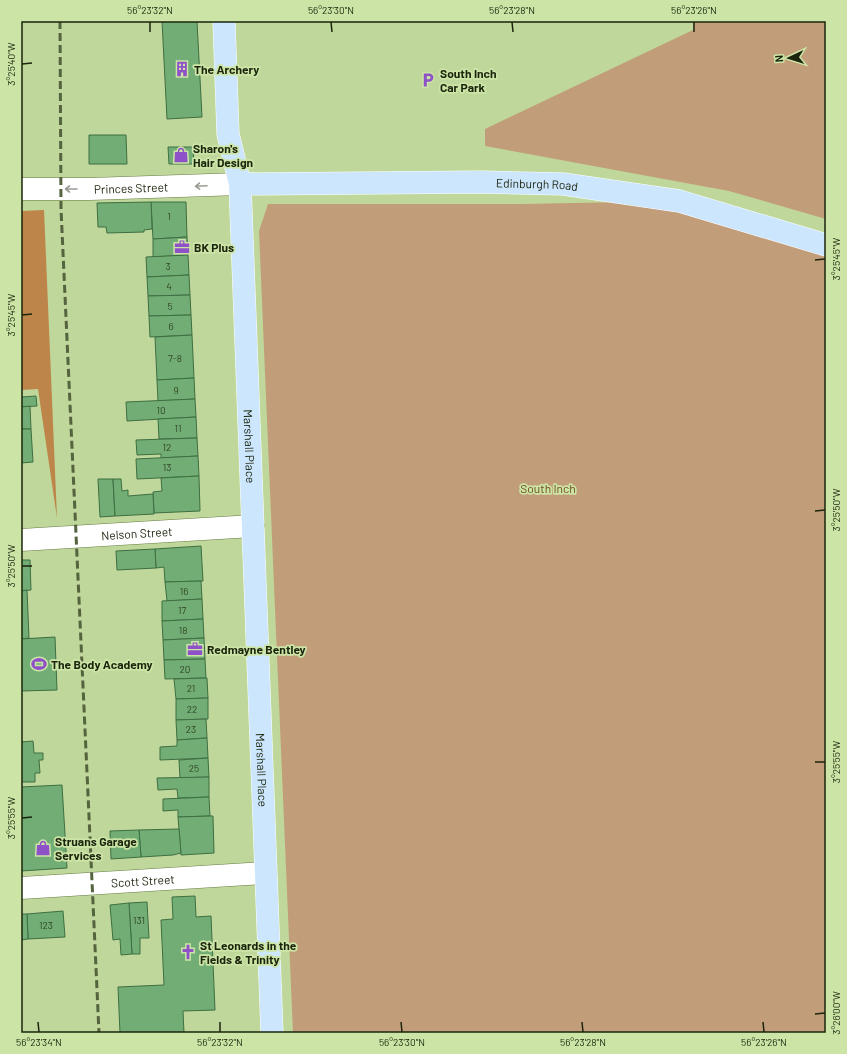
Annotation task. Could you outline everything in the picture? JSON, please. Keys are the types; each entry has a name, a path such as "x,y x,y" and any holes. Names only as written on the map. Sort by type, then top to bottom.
{"main road":[{"name":"Marshall Place","path":"224,21 228,134 240,184 272,1033"},
{"name":"Edinburgh Road","path":"240,184 482,182 563,184 679,201 826,245"}],"street":[{"name":"Princes Street","path":"21,189 105,189 240,184"},
{"name":"Nelson Street","path":"21,540 253,526"},
{"name":"Scott Street","path":"21,888 265,873"}],"green space":[{"path":"693,21 826,21 826,219 729,191 485,146 485,129 693,30"},
{"name":"South Inch","path":"679,201 826,247 826,1033 293,1033 259,231 268,204 522,204"}],"shaded area":[{"path":"44,210 57,518 38,389 21,390 21,211"}],"building":[{"name":"The Archery","path":"162,21 197,21 202,117 167,119"},
{"path":"89,135 126,135 127,164 89,164"},
{"name":"Sharon's Hair Design","path":"168,147 193,147 194,164 169,164"},
{"path":"151,202 186,202 187,237 153,239"},
{"path":"151,202 152,229 144,230 144,232 107,233 106,227 98,227 97,203"},
{"path":"187,237 188,255 153,257 153,239"},
{"path":"188,255 189,275 147,277 146,257"},
{"path":"189,275 190,295 148,296 147,277"},
{"path":"190,295 191,315 149,316 148,296"},
{"path":"191,315 192,335 150,337 149,316"},
{"path":"192,335 194,378 157,380 155,337"},
{"path":"194,378 195,399 158,401 157,380"},
{"path":"36,396 37,406 21,407 21,397"},
{"path":"195,399 196,417 127,421 126,402"},
{"path":"30,406 31,429 21,429 21,407"},
{"path":"196,417 197,438 159,439 158,419"},
{"path":"21,429 31,429 33,462 21,463"},
{"path":"197,438 198,456 161,458 161,454 137,455 136,440"},
{"path":"198,456 199,476 137,479 136,459"},
{"path":"199,476 200,511 154,513 153,492 162,491 161,478"},
{"path":"98,479 113,479 115,516 100,517"},
{"path":"113,479 121,479 122,491 128,490 128,496 153,494 154,514 115,516"},
{"path":"201,546 203,581 165,582 164,567 156,568 155,549"},
{"path":"155,549 156,568 117,570 116,551"},
{"path":"21,560 30,560 31,590 21,591"},
{"path":"201,581 202,599 167,601 165,582"},
{"path":"27,590 29,638 21,639 21,591"},
{"path":"202,599 203,619 162,621 162,601"},
{"path":"203,619 204,638 163,640 162,621"},
{"name":"The Body Academy","path":"55,637 57,690 21,691 21,639"},
{"path":"204,638 205,659 164,660 163,640"},
{"path":"205,659 206,678 165,679 164,660"},
{"path":"207,678 208,698 176,699 174,679"},
{"path":"208,698 208,719 176,720 176,699"},
{"path":"206,719 207,738 177,740 176,720"},
{"path":"207,738 208,758 160,760 160,747 177,746 177,740"},
{"path":"33,741 34,753 43,753 43,760 39,760 40,773 35,773 35,782 21,782 21,742"},
{"path":"208,758 209,777 180,778 179,760"},
{"path":"209,777 209,797 178,798 177,789 158,790 157,778"},
{"name":"Struans Garage Services","path":"62,785 67,868 21,871 21,787"},
{"path":"209,797 210,816 178,817 178,810 163,811 163,799"},
{"path":"213,816 214,853 181,855 178,817"},
{"path":"179,829 181,853 141,857 139,830"},
{"path":"139,830 141,857 111,859 110,831"},
{"name":"St Leonards in the Fields & Trinity","path":"195,896 196,917 211,916 215,1010 183,1011 184,1033 120,1033 118,987 164,985 161,920 173,919 172,897"},
{"path":"147,902 149,938 140,938 140,954 132,954 129,903"},
{"path":"129,903 132,954 121,955 120,939 113,940 110,905"},
{"path":"63,911 65,937 28,939 27,914"},
{"path":"21,914 27,914 28,939 21,940"}],"railway":[{"path":"60,21 61,209 99,1033"}],"place":[{"name":"The Archery","path":"182,69"},
{"name":"South Inch Car Park","path":"428,80"},
{"name":"Sharon's Hair Design","path":"181,155"},
{"name":"BK Plus","path":"182,247"},
{"name":"Redmayne Bentley","path":"195,649"},
{"name":"The Body Academy","path":"39,664"},
{"name":"Struans Garage Services","path":"43,848"},
{"name":"St Leonards in the Fields & Trinity","path":"188,952"}]}
